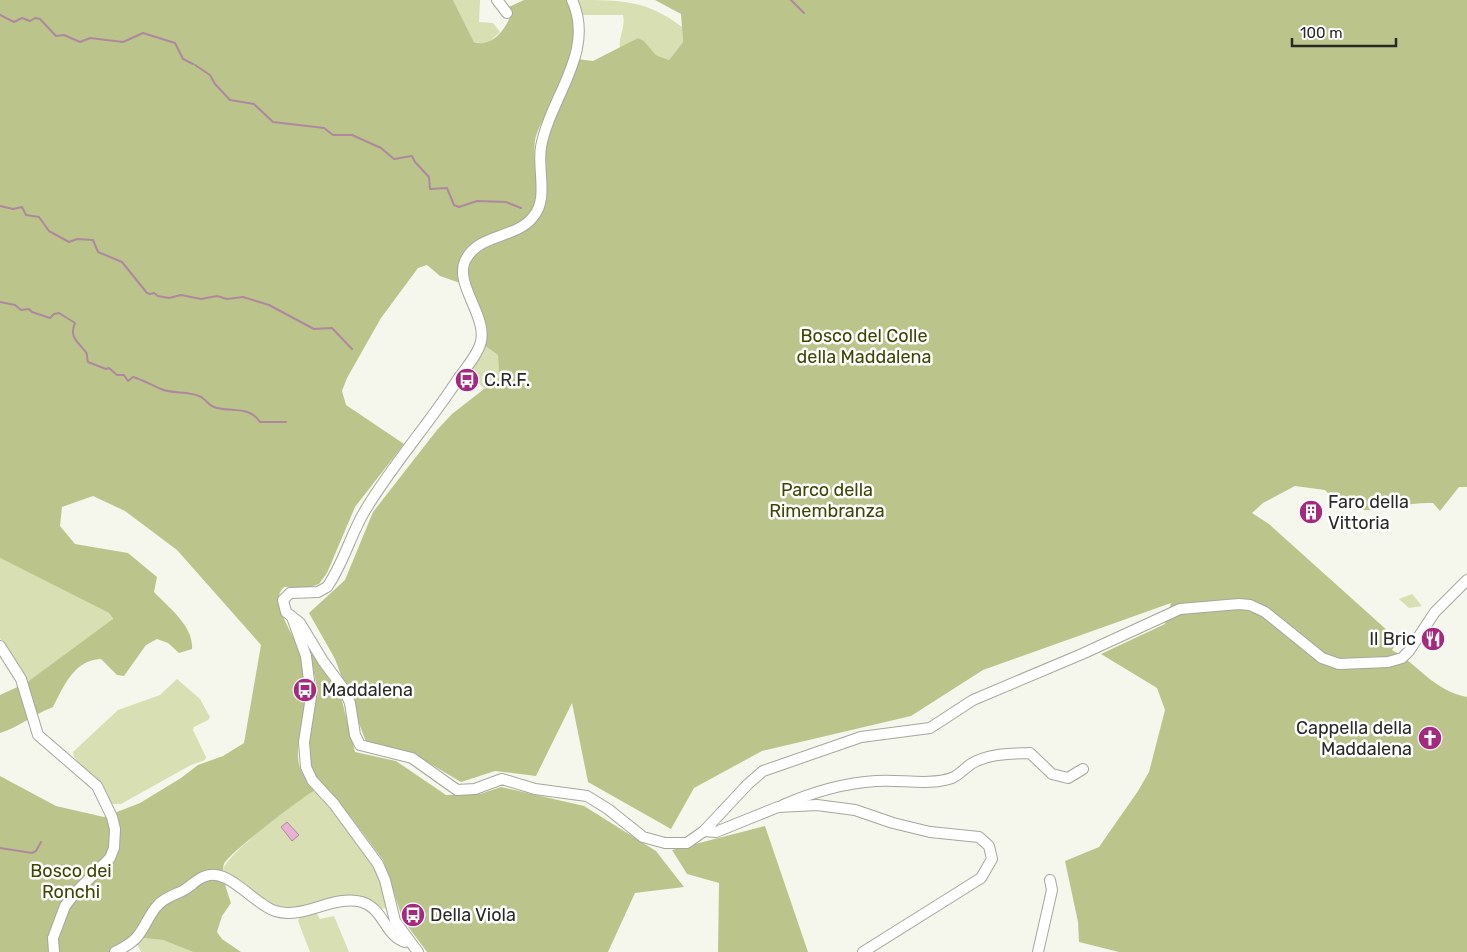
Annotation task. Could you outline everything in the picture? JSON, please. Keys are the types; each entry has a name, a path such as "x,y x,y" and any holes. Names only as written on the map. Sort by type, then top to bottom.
{"street":[{"path":"497,0 507,13"},
{"path":"572,0 580,22 579,42 542,146 541,197 538,211 522,228 480,245 469,254 463,266 465,281 481,329 480,345 430,421 365,509 327,587 318,592 290,593 283,600 284,609 300,622 323,661 343,688 352,710 356,735 360,744 365,747 390,751 412,758 457,790 475,789 502,779 536,790 586,796 608,809 629,828 652,840 687,843 704,831 748,784 763,771 861,737 930,728 973,700 1180,609 1239,604 1250,605 1265,612 1322,658 1331,662 1388,662 1406,655 1435,612 1467,580"},
{"path":"292,617 306,656 311,697 304,742 306,767 312,780 334,804 378,864 385,880 395,921 418,952"},
{"path":"0,646 21,679 38,735 97,786 112,817 115,828 114,848 110,858 76,892 65,906 53,938 54,952"},
{"path":"704,831 716,832 807,794 840,786 875,781 930,781 953,778 972,763 996,754 1030,754 1052,774 1068,778 1083,769"},
{"path":"778,807 817,805 855,810 893,824 930,832 979,837 989,846 992,859 981,878 864,952"},
{"path":"115,952 137,937 153,911 162,901 205,876 215,874 226,878 264,906 278,912 301,912 345,901 362,902 380,914 396,938 405,942 409,941"},
{"path":"1038,952 1052,890 1050,880"}],"green space":[{"name":"Bosco dei Ronchi","path":"0,0 453,0 474,42 480,43 486,43 496,37 510,17 507,8 524,0 568,0 574,18 575,29 566,67 536,138 534,150 537,187 534,205 530,213 521,222 472,243 464,252 459,265 460,283 440,276 427,265 418,268 381,318 347,378 342,391 346,405 404,444 355,507 327,573 319,584 311,587 284,587 279,594 281,611 300,651 305,674 307,700 299,743 298,760 301,771 314,791 251,838 228,858 224,864 224,878 231,903 222,916 217,932 222,939 241,952 193,952 163,940 143,938 110,952 0,952 0,776 56,806 104,817 140,803 181,778 198,765 223,756 244,743 261,645 177,550 125,511 93,496 62,507 60,526 75,544 128,553 157,577 154,592 185,625 192,641 192,649 179,653 168,643 157,639 146,645 124,676 117,675 101,659 92,660 77,669 71,676 53,707 0,733 0,695 26,683 113,619 109,613 0,558"},
{"path":"453,0 480,0 479,22 493,23 500,32 487,44 474,42"},
{"path":"577,0 620,1 657,11 682,27 683,42 669,60 656,55 644,41 638,38 620,48 624,24 623,15 582,15"},
{"name":"Bosco del Colle della Maddalena","path":"655,0 1467,0 1467,487 1459,487 1440,511 1433,503 1363,510 1337,501 1325,490 1295,486 1263,503 1252,513 1269,524 1398,640 1392,650 1445,689 1467,697 1467,952 1119,952 1079,942 1078,922 1065,861 1099,847 1138,791 1149,772 1165,710 1157,688 1101,654 1165,624 1171,603 983,670 911,716 762,751 694,788 671,829 588,782 572,703 536,776 495,771 461,782 412,753 366,742 335,659 309,613 345,580 373,512 437,430 452,414 484,389 496,385 499,376 498,355 484,345 468,273 471,259 483,247 525,230 541,216 546,199 544,156 547,140 577,59 593,61 638,38 644,41 656,55 669,60 683,42 681,14"},
{"path":"484,345 498,355 499,376 496,385 484,389 469,372"},
{"path":"0,558 109,613 113,620 26,683 0,638"},
{"path":"1412,594 1422,606 1409,608 1399,599"},
{"path":"300,631 340,693 355,752 396,761 446,795 480,794 501,787 584,806 656,851 684,887 635,893 608,952 427,952 403,920 383,860 350,816 319,783 314,773 308,757 316,683 311,658"},
{"path":"177,679 200,699 210,717 194,727 193,730 206,757 205,760 191,765 121,804 111,804 102,787 74,757 73,752 118,710 160,695"},
{"path":"314,791 329,803 377,869 388,908 381,909 371,903 293,909 272,906 223,870 227,862 249,840"},
{"path":"765,826 808,952 718,952 719,883 687,874 672,850"},
{"path":"316,912 320,919 334,916 349,952 310,952 298,921 301,915"},
{"path":"143,938 163,940 193,952 141,952 136,942"}],"shaded area":[{"path":"287,822 299,835 292,841 281,827"}],"waterway":[{"path":"791,0 804,13"},
{"path":"0,15 14,22 22,18 30,21 35,18 40,19 56,36 64,35 80,42 90,38 123,42 143,33 175,43 183,59 193,64"},
{"path":"195,65 210,75 215,84 230,100 254,104 273,122 324,128 333,135 352,135 381,148 394,159 412,156 429,177 430,189 447,188 454,205 459,207 477,201 506,202 521,208"},
{"path":"0,206 13,209 22,207 26,215 39,217 49,231 69,242 77,239 93,240 98,252 122,262 147,293 154,293 158,296 169,298 181,295 201,299 217,296 227,299 243,297 269,305 314,329 332,328 352,349"},
{"path":"0,302 15,305 21,310 29,309 32,312 50,318 54,314 59,313 75,323 73,335 86,352 88,362 106,369 109,368 117,375 124,375 128,381 133,377 165,391 194,394 214,407 250,413 260,422 286,422"},
{"path":"0,848 32,853 36,851 41,842"}],"place":[{"name":"C.R.F.","path":"467,380"},
{"name":"Faro della Vittoria","path":"1311,512"},
{"name":"Il Bric","path":"1433,639"},
{"name":"Maddalena","path":"305,690"},
{"name":"Cappella della Maddalena","path":"1430,738"},
{"name":"Della Viola","path":"413,915"}],"park label":[{"name":"Parco della Rimembranza","path":"827,500"}]}
